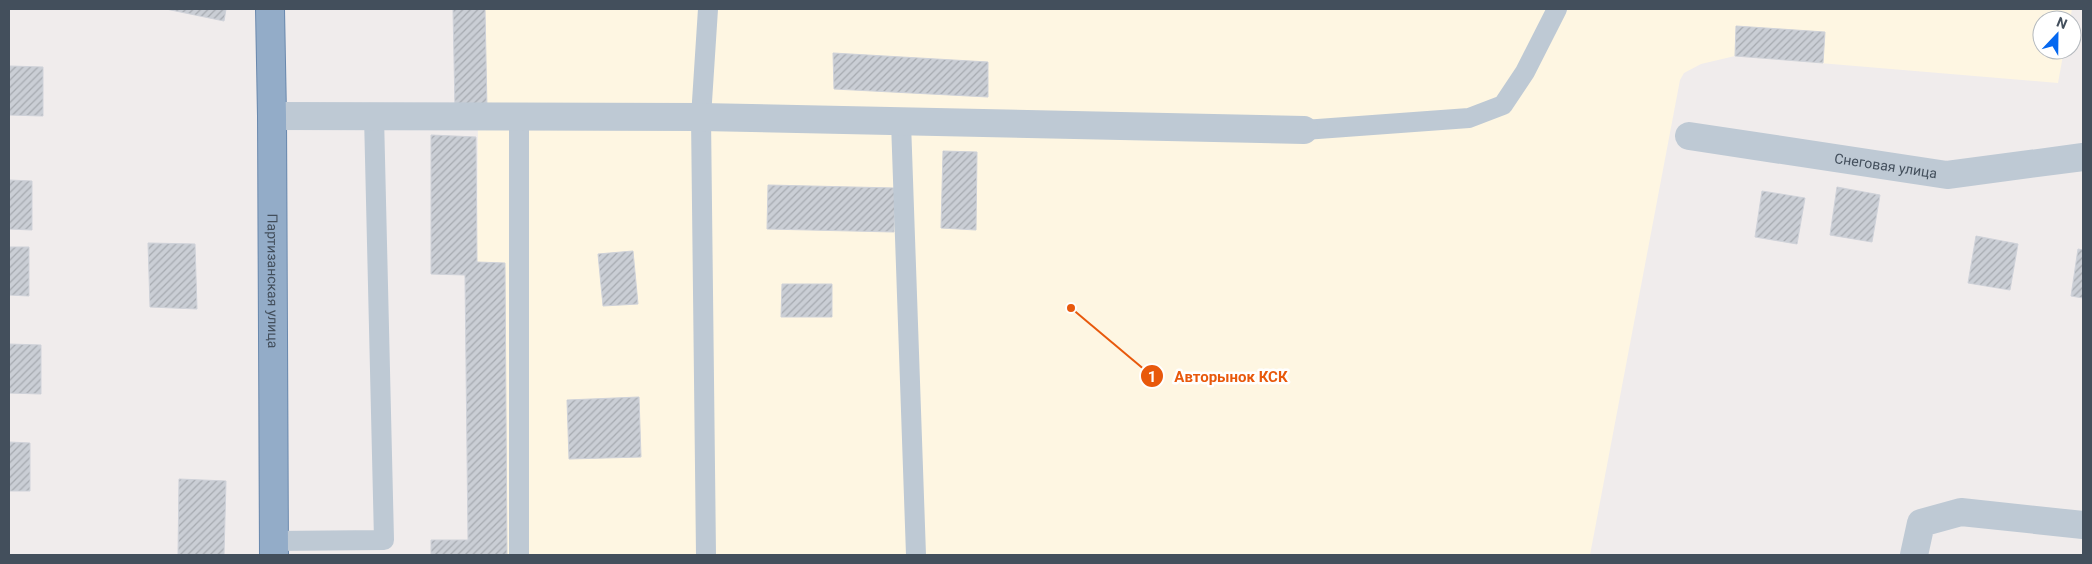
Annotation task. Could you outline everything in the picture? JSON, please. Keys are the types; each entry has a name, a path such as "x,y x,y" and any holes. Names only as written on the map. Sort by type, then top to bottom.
{"highway":[{"name":"Партизанская улица","path":"270,9 274,548"}],"street":[{"path":"272,116 701,117 1304,130"},
{"name":"Снеговая улица","path":"1689,136 1947,175 2083,157"},
{"path":"1914,555 1921,523 1961,512 2083,525"}],"lane":[{"path":"706,555 701,117 708,9"},
{"path":"1304,130 1469,118 1503,105 1525,72 1557,9"},
{"path":"274,548 384,540 374,116"},
{"path":"519,117 519,555"},
{"path":"901,122 916,555"}],"shaded area":[{"path":"485,9 2072,9 2032,10 2032,60 2062,60 2058,83 1735,56 1701,64 1684,73 1680,80 1590,555 507,555 505,264 477,262 478,109 487,108"}],"building":[{"path":"166,9 226,9 224,21"},
{"path":"453,9 485,9 487,109 455,109"},
{"path":"1736,26 1825,32 1823,63 1735,56"},
{"path":"833,53 988,62 988,97 834,89"},
{"path":"9,66 43,67 43,116 9,115"},
{"path":"431,135 476,137 477,262 505,263 507,555 431,555 431,540 468,540 465,275 431,274"},
{"path":"943,151 977,152 976,230 941,228"},
{"path":"9,180 32,181 32,230 9,229"},
{"path":"768,185 895,188 894,232 767,229"},
{"path":"1837,187 1880,195 1872,242 1830,235"},
{"path":"1762,191 1805,198 1797,244 1755,237"},
{"path":"1976,236 2018,244 2010,290 1968,283"},
{"path":"148,243 195,244 197,309 150,307"},
{"path":"9,247 29,247 29,296 9,295"},
{"path":"2078,249 2083,250 2083,298 2071,296"},
{"path":"633,251 638,304 603,306 598,254"},
{"path":"782,284 832,284 832,317 781,317"},
{"path":"9,344 41,345 41,394 9,393"},
{"path":"639,397 641,457 569,459 567,400"},
{"path":"9,442 30,443 30,491 9,491"},
{"path":"179,479 226,481 224,555 178,555"}],"place":[{"name":"Авторынок КСК","path":"1071,308"}]}
